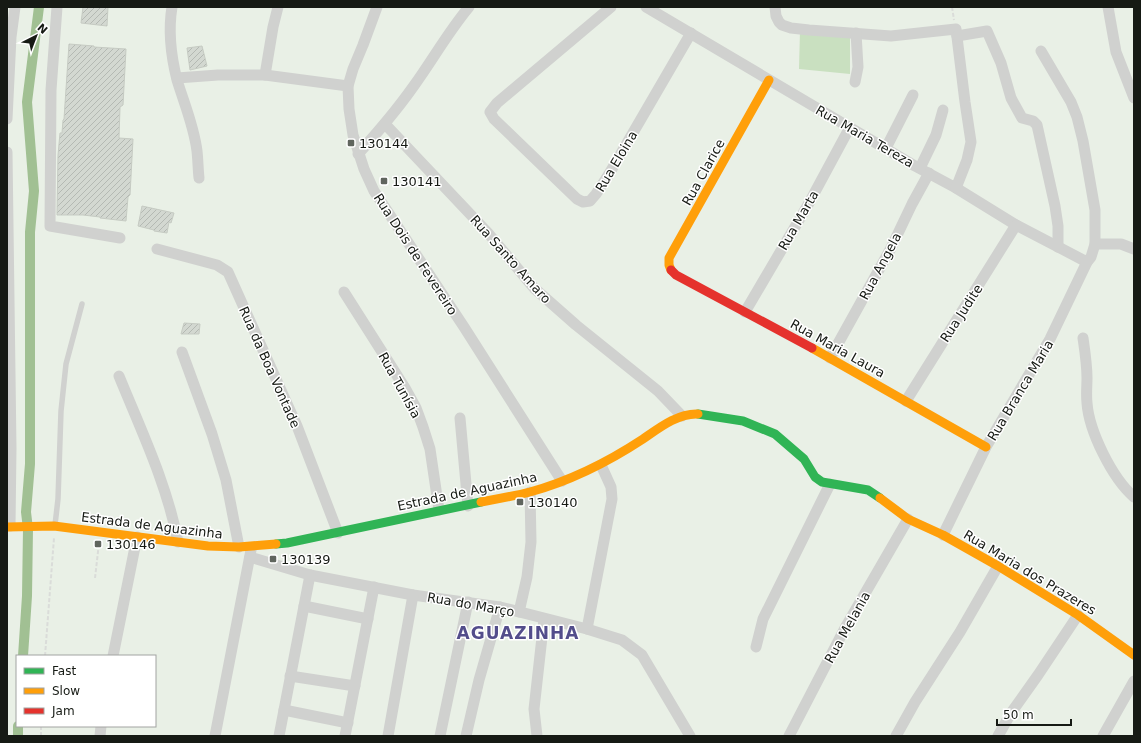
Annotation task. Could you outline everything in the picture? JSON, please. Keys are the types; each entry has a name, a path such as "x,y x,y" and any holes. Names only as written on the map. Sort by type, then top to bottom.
{"street":[{"path":"7,119 9,37 15,7"},
{"path":"56,7 51,90 50,226 120,238"},
{"path":"172,7 170,20 170,43 177,78 196,144 199,178"},
{"path":"265,75 273,26 278,7"},
{"name":"Rua Dois de Fevereiro","path":"377,7 348,86 351,123 358,154 374,191 464,327 562,481"},
{"path":"358,154 385,124 469,7"},
{"name":"Rua Eloina","path":"611,7 497,103 490,112 494,120 577,199 583,202 590,201 609,174 692,33"},
{"name":"Rua Maria Tereza","path":"646,7 924,171 956,188 1016,225 1087,262"},
{"path":"775,7 776,16 779,22 790,28 891,36 987,31 1001,63 1011,98 1022,118 1037,125 1055,206 1058,226 1058,247"},
{"path":"1108,7 1116,52 1134,98"},
{"path":"956,32 971,142 967,160 956,188"},
{"path":"855,82 858,67 856,33"},
{"path":"1041,51 1071,102 1077,118 1083,141 1095,210 1095,244 1121,244 1134,249"},
{"path":"177,78 218,74 265,75 348,86"},
{"name":"Rua Clarice","path":"676,275 670,269 668,264 669,258 769,80"},
{"path":"886,148 913,95"},
{"name":"Rua Angela","path":"830,358 891,248 912,204 936,135 942,110"},
{"name":"Rua Santo Amaro","path":"385,124 488,233 534,288 576,326 658,391 682,416"},
{"name":"Rua Marta","path":"745,312 809,203 850,127"},
{"path":"7,152 11,448 9,527"},
{"name":"Rua Judite","path":"906,401 1016,225"},
{"name":"Rua Branca Maria","path":"943,535 986,448 1050,339 1087,262 1091,257 1095,244"},
{"name":"Rua da Boa Vontade","path":"156,249 217,265 228,272 297,426 338,533"},
{"name":"Rua Maria Laura","path":"676,275 830,358 986,448"},
{"name":"Rua Tunísia","path":"344,292 405,388 416,408 430,449 439,510"},
{"path":"1084,338 1087,403 1092,425 1099,444 1111,468 1122,485 1134,497"},
{"path":"182,352 212,434 226,480 239,547"},
{"path":"119,376 163,484 173,517 178,542"},
{"name":"Estrada de Aguazinha","path":"9,527 51,526 208,546 239,547 251,552 439,510 468,506 530,492 586,472 601,465 658,429 682,416 692,414 754,424 776,434 804,459 815,477 822,482 868,490 908,519"},
{"path":"460,418 468,506"},
{"path":"587,629 612,499 611,487 601,465"},
{"path":"756,647 763,619 830,484"},
{"path":"519,612 527,577 531,542 530,492"},
{"name":"Rua Maria dos Prazeres","path":"908,519 943,535 998,566 1078,615 1134,655"},
{"name":"Rua Melania","path":"789,736 845,628 908,519"},
{"path":"113,655 137,537"},
{"path":"215,736 251,552"},
{"name":"Rua do Março","path":"251,552 310,575 413,595 500,607 587,629 622,640 642,655 690,736"},
{"path":"896,736 915,702 960,632 998,566"},
{"path":"279,736 310,575"},
{"path":"345,736 374,587"},
{"path":"388,736 413,595"},
{"path":"440,736 468,602"},
{"path":"304,606 368,619"},
{"path":"466,736 479,680 500,607"},
{"path":"998,736 1011,713 1078,615"},
{"path":"537,736 534,709 544,619"},
{"path":"290,676 355,686"},
{"path":"1103,736 1134,681"},
{"path":"284,710 348,723"}],"lane":[{"path":"51,526 58,499 61,411 66,364 82,304"}],"path":[{"path":"45,655 51,526"},
{"path":"95,578 100,532"}],"green space":[{"path":"800,31 850,33 850,74 799,69"}],"building":[{"path":"83,7 108,7 107,26 81,23"},
{"path":"69,44 126,49 123,105 120,107 119,138 133,139 130,195 128,197 126,221 83,215 57,215 58,155 60,133 62,133 64,119"},
{"path":"202,46 207,66 190,70 187,48"},
{"path":"142,206 174,213 171,223 169,222 167,233 138,226"},
{"path":"184,323 200,324 199,334 181,334"}],"waterway":[{"path":"23,655 27,596 28,529 26,512 30,464 30,232 34,191 27,102 39,7"},
{"path":"18,727 18,736"}],"traffic: fast":[{"path":"698,414 743,421 775,434 804,459 815,477 822,482 868,490 880,498"},
{"path":"276,544 287,543 481,502"}],"traffic: slow":[{"path":"671,270 669,258 769,80"},
{"path":"812,348 986,447"},
{"path":"481,502 530,492 560,482 588,470 616,455 669,422 683,416 698,414"},
{"path":"880,498 908,519 943,535 998,566 1078,615 1134,655"},
{"path":"7,527 54,526 208,546 239,547 276,544"}],"traffic: jam":[{"path":"671,270 676,275 812,348"}],"place":[{"name":"130144","path":"351,143"},
{"name":"130141","path":"384,181"},
{"name":"130140","path":"520,502"},
{"name":"130146","path":"98,544"},
{"name":"130139","path":"273,559"}],"district":[{"name":"AGUAZINHA","path":"518,633"}]}
